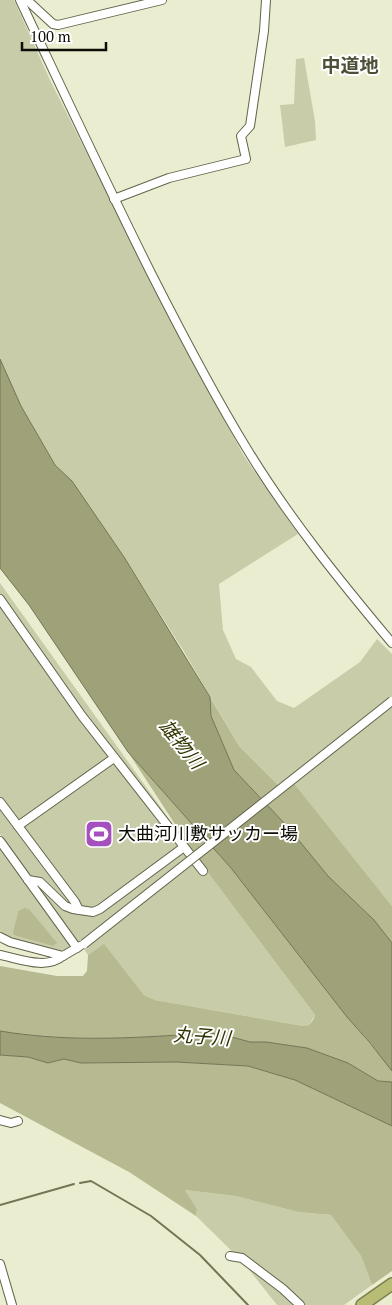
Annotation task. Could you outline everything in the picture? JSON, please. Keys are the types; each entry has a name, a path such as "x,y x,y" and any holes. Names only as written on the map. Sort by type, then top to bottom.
{"highway":[{"path":"362,1305 392,1284"}],"street":[{"path":"20,0 114,199 183,336 247,450 340,582 392,643"},
{"path":"27,0 53,24 58,25 162,0"},
{"path":"114,199 169,178 246,159 241,136 250,126 264,31 266,0"},
{"path":"0,599 82,716 203,871"},
{"path":"0,956 47,964 56,962 81,946 392,701"},
{"path":"18,826 114,758"},
{"path":"0,802 76,902 79,910"},
{"path":"0,841 28,880 81,946"},
{"path":"28,880 40,882 65,906 93,912 100,909 184,847"},
{"path":"0,937 10,942 63,956"},
{"path":"0,1120 11,1123 18,1121"},
{"path":"230,1256 242,1258 283,1289 300,1305"},
{"path":"0,1264 12,1305"}],"shaded area":[{"path":"0,0 14,0 50,80 208,390 244,456 298,534 219,584 223,630 236,659 251,667 277,701 294,708 360,662 377,639 392,654 392,906 289,777 278,785 239,746 183,650 124,557 72,481 55,465 21,406 0,360"},
{"path":"304,58 315,121 316,140 285,147 280,105 294,104 296,59"},
{"path":"0,583 197,858 315,1015 309,1025 303,1026 155,1000 144,995 104,945 88,955 0,834"},
{"path":"210,697 239,746 278,785 289,777 392,906 392,943 374,920 328,876 287,826 234,770 211,716"},
{"path":"128,752 231,868 347,1017 389,1066 392,1071 392,1082 378,1081 348,1063 307,1048 266,1042 250,1042 209,1033 197,1036 188,1032 178,1035 67,1038 0,1031 0,966 57,976 83,976 87,971 88,955 104,944 144,995 155,1000 303,1026 309,1025 313,1020 315,1015 197,858"},
{"path":"0,847 69,944 69,948 61,952 9,938 0,933","holes":["30,910 56,943 15,935 13,932 18,911"]},
{"path":"25,908 30,910 57,943 53,946 14,935 18,911"},
{"path":"0,1055 28,1057 48,1063 64,1059 81,1063 176,1062 248,1066 295,1080 392,1126 392,1271 372,1285 361,1256 331,1215 298,1212 236,1196 185,1190 197,1209 196,1216 129,1172 0,1103"},
{"path":"185,1190 236,1196 298,1212 331,1215 361,1256 372,1285 344,1305 277,1305 242,1261 196,1216 197,1209"}],"water":[{"name":"雄物川","path":"0,359 21,406 55,465 72,481 124,557 210,697 211,716 234,770 287,826 328,876 374,920 392,943 392,1071 347,1017 231,868 128,752 29,605 0,568"},
{"name":"丸子川","path":"0,1031 67,1038 178,1035 188,1032 197,1036 209,1033 250,1042 266,1042 307,1048 348,1063 378,1081 392,1082 392,1126 295,1080 248,1066 176,1062 81,1063 64,1059 48,1063 28,1057 0,1055"}],"waterway":[{"path":"80,1183 91,1181 151,1216 200,1255 248,1305"},
{"path":"0,1205 74,1184"}],"place":[{"name":"大曲河川敷サッカー場","path":"99,834"}],"district":[{"name":"中道地","path":"350,65"}]}
